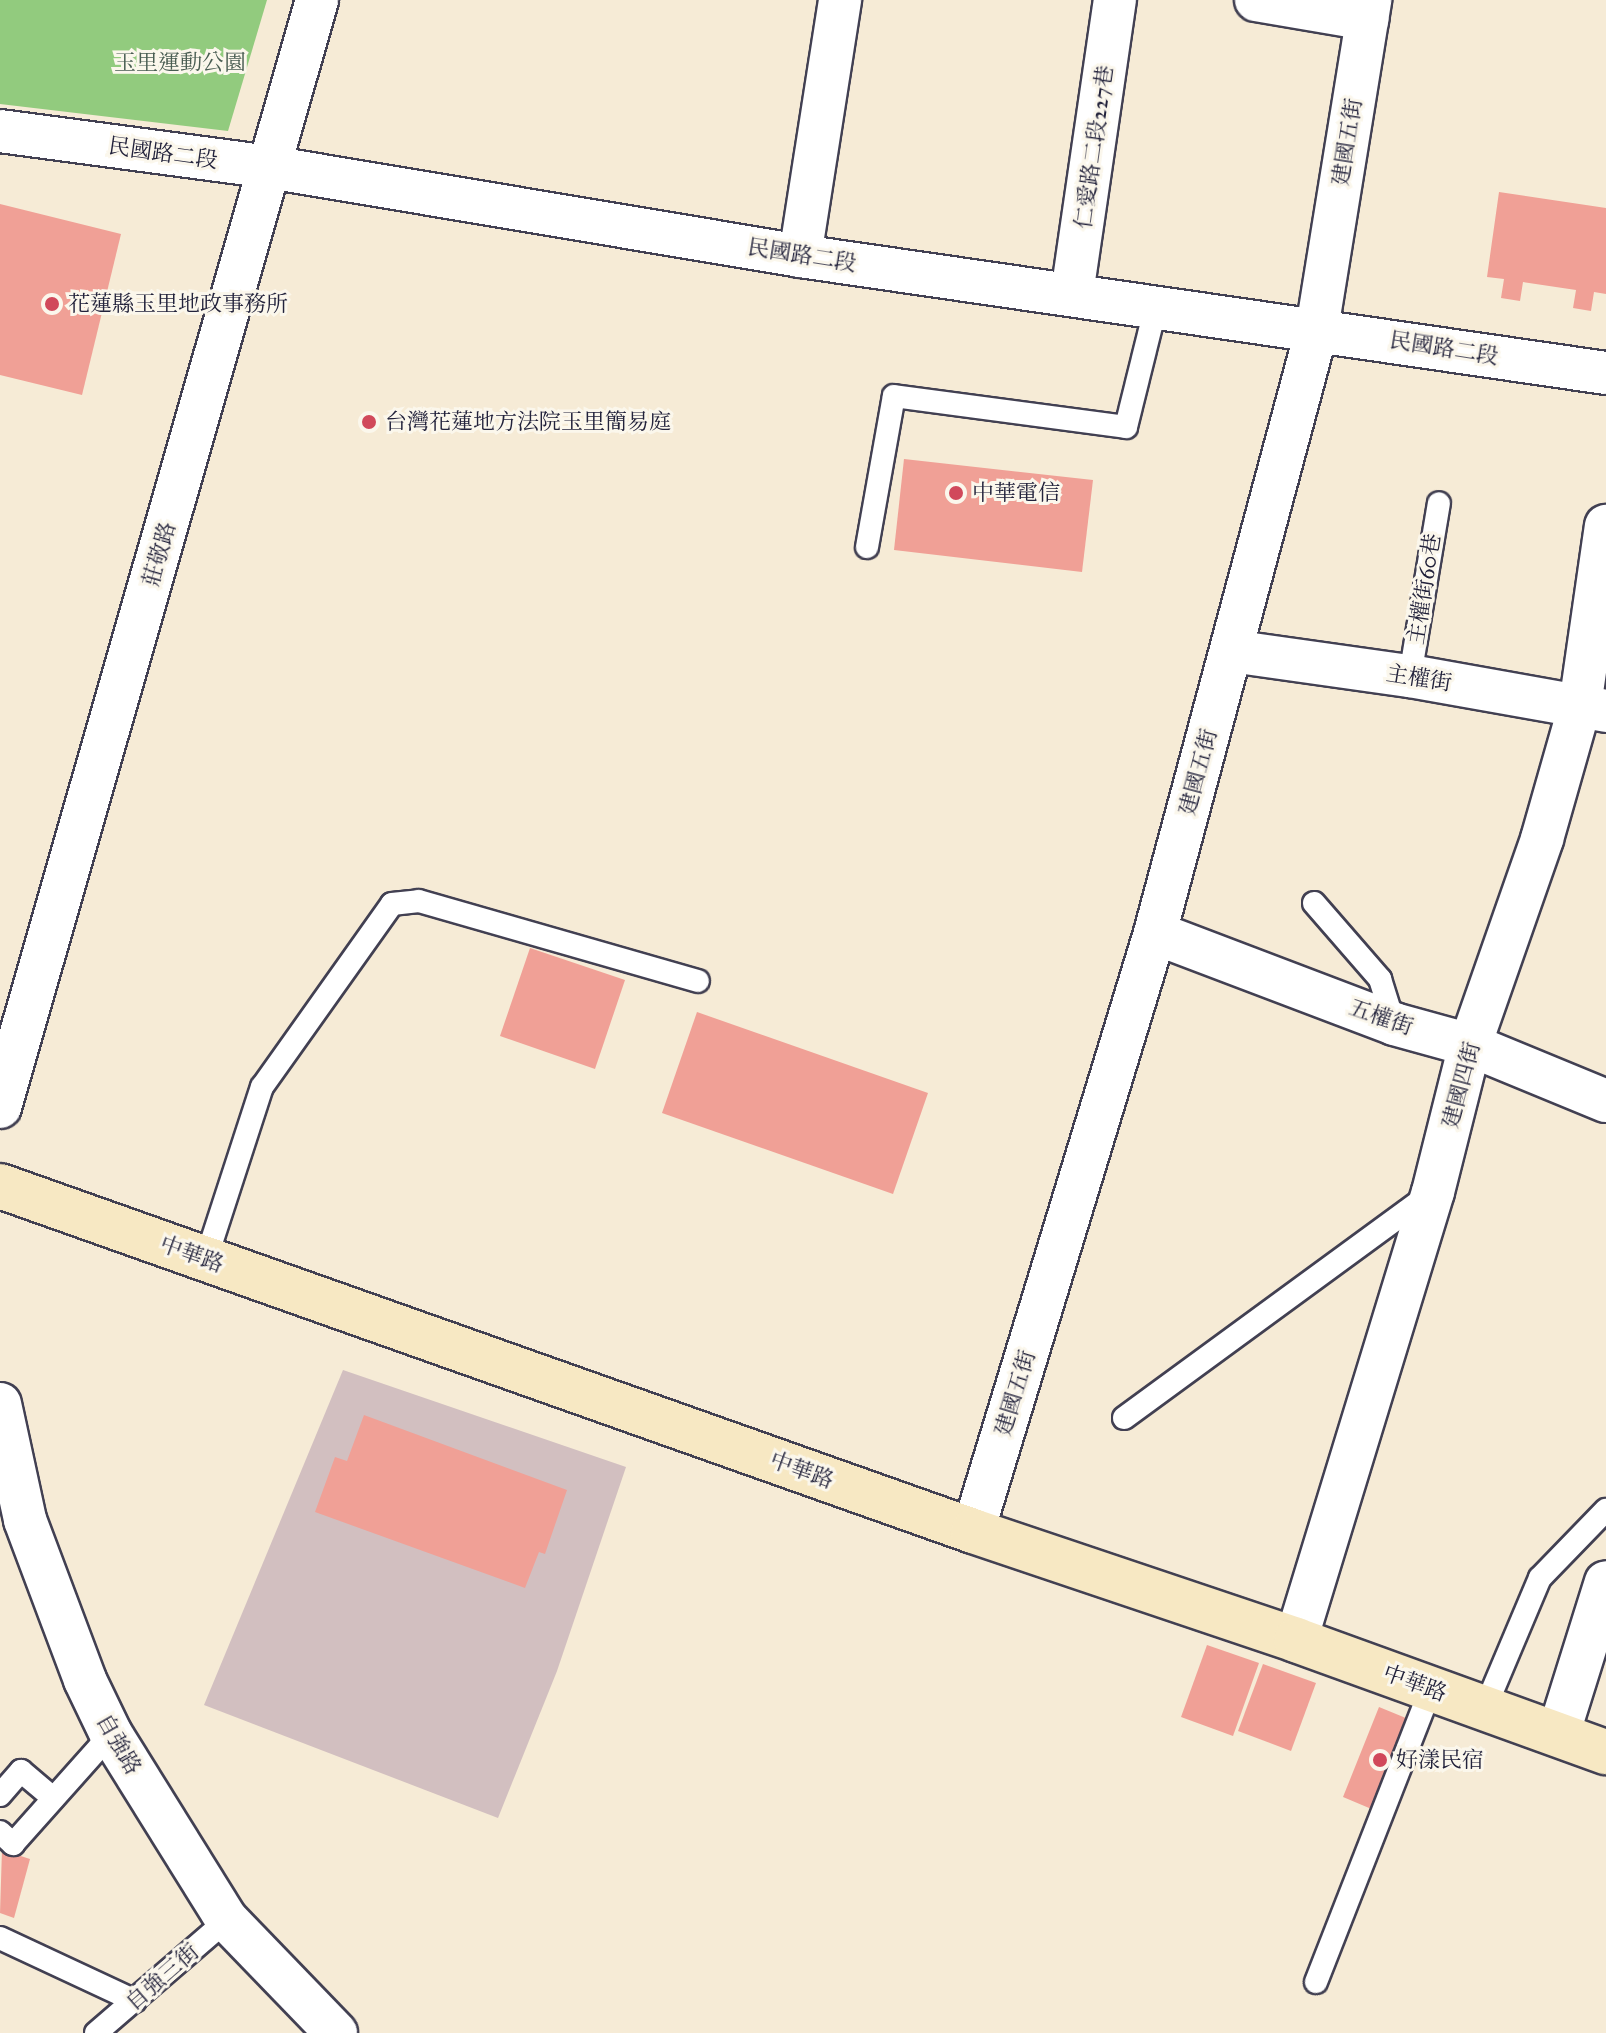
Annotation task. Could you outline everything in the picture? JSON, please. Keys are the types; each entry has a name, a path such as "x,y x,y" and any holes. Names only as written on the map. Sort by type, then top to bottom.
{"street":[{"name":"莊敬路","path":"0,1107 317,0"},
{"path":"800,256 840,0"},
{"name":"仁愛路二段227巷","path":"1072,294 1115,0"},
{"path":"1256,0 1369,10"},
{"name":"建國五街","path":"973,1531 1155,933 1317,329 1369,10"},
{"name":"民國路二段","path":"0,131 269,167 800,256 1606,373"},
{"name":"建國四街","path":"1296,1640 1433,1192 1470,1045 1542,839 1593,709 1606,526"},
{"name":"主權街","path":"1231,651 1410,676 1593,709"},
{"name":"五權街","path":"1155,933 1394,1024 1470,1045 1606,1101"},
{"name":"中華路","path":"0,1186 973,1531 1296,1640 1606,1752"},
{"name":"自強路","path":"0,1404 12,1523 111,1734 227,1920 336,2033"},
{"path":"1558,1735 1606,1582"}],"lane":[{"path":"867,547 894,396 1126,427 1156,306"},
{"name":"主權街60巷","path":"1410,676 1439,503"},
{"path":"206,1259 262,1087 392,904 419,901 698,981"},
{"path":"1314,903 1380,979 1394,1024"},
{"path":"1124,1418 1433,1192"},
{"path":"1485,1708 1540,1578 1606,1510"},
{"path":"1316,1982 1431,1688"},
{"path":"0,1832 13,1844 111,1734"},
{"path":"0,1795 21,1771 53,1798"},
{"name":"自強三街","path":"96,2033 227,1920"},
{"path":"0,1938 135,2001"}],"shaded area":[{"path":"343,1370 626,1467 557,1671 498,1818 204,1705"}],"green space":[{"name":"玉里運動公園","path":"0,0 267,0 228,131 0,104"}],"building":[{"path":"1499,192 1606,208 1606,294 1594,292 1591,311 1573,308 1576,290 1523,282 1520,301 1501,298 1504,279 1487,277"},
{"name":"花蓮縣玉里地政事務所","path":"0,204 121,234 82,395 0,375"},
{"path":"904,459 1093,480 1082,572 894,550"},
{"path":"530,948 625,980 595,1069 500,1036"},
{"path":"697,1012 928,1093 893,1194 662,1113"},
{"path":"364,1415 567,1490 545,1554 539,1552 525,1588 315,1512 335,1457 347,1461"},
{"path":"1207,1645 1259,1663 1233,1736 1181,1717"},
{"path":"1263,1664 1316,1683 1291,1751 1238,1731"},
{"name":"好漾民宿","path":"1379,1707 1418,1723 1381,1813 1343,1797"},
{"path":"2,1850 30,1859 14,1918 0,1913"}],"place":[{"name":"花蓮縣玉里地政事務所","path":"52,304"},
{"name":"台灣花蓮地方法院玉里簡易庭","path":"369,422"},
{"name":"中華電信","path":"956,493"},
{"name":"好漾民宿","path":"1380,1760"}]}
